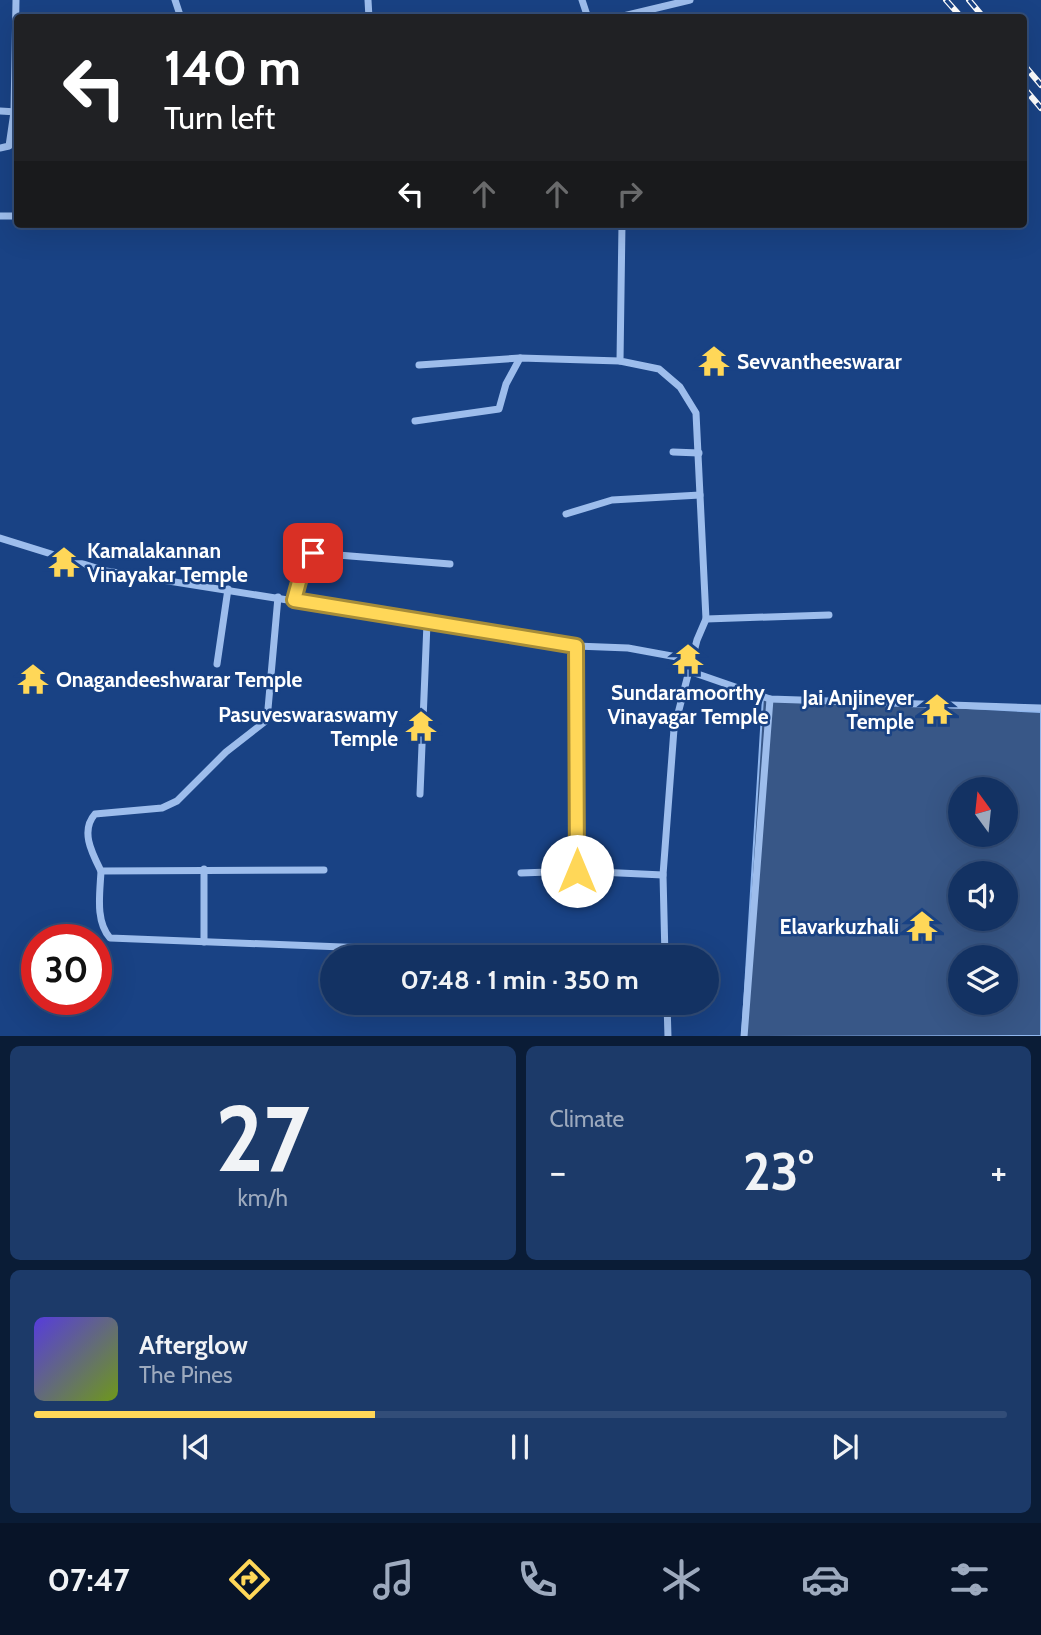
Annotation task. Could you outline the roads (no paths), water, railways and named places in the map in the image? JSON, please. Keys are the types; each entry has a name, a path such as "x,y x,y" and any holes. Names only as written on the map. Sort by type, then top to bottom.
{"street":[{"path":"632,14 690,0"},
{"path":"0,148 13,146"},
{"path":"620,361 622,228"},
{"path":"415,421 499,410 506,384 520,358"},
{"path":"419,365 520,358 620,361 659,369 680,387 696,413 706,619 674,729 663,875 665,945"},
{"path":"673,452 699,453"},
{"path":"566,514 612,500 700,495"},
{"path":"0,538 106,571 576,646 628,648 677,657 689,671 770,699 1041,708"},
{"path":"294,600 306,556 313,553 450,564"},
{"path":"217,664 228,589"},
{"path":"278,597 267,720 226,751 177,801 162,808 94,814 89,820 87,832 90,849 101,871 100,919 110,938 320,946"},
{"path":"706,619 830,615"},
{"path":"420,794 427,623"},
{"path":"576,646 577,871"},
{"path":"744,1036 770,699"},
{"path":"204,870 204,942"},
{"path":"101,871 324,870"},
{"path":"521,873 577,871 663,875"},
{"path":"667,1015 668,1036"}],"water":[{"path":"763,697 1041,712 1041,1036 742,1036"}],"railway":[{"path":"946,0 958,14"},
{"path":"969,0 981,14"},
{"path":"1027,69 1041,85"},
{"path":"1027,92 1041,108"}],"place":[{"name":"Sevvantheeswarar","path":"714,361"},
{"name":"Kamalakannan Vinayakar Temple","path":"64,562"},
{"name":"Sundaramoorthy Vinayagar Temple","path":"688,659"},
{"name":"Onagandeeshwarar Temple","path":"33,679"},
{"name":"Jai Anjineyer Temple","path":"937,709"},
{"name":"Pasuveswaraswamy Temple","path":"421,726"},
{"name":"Elavarkuzhali","path":"922,926"}]}
